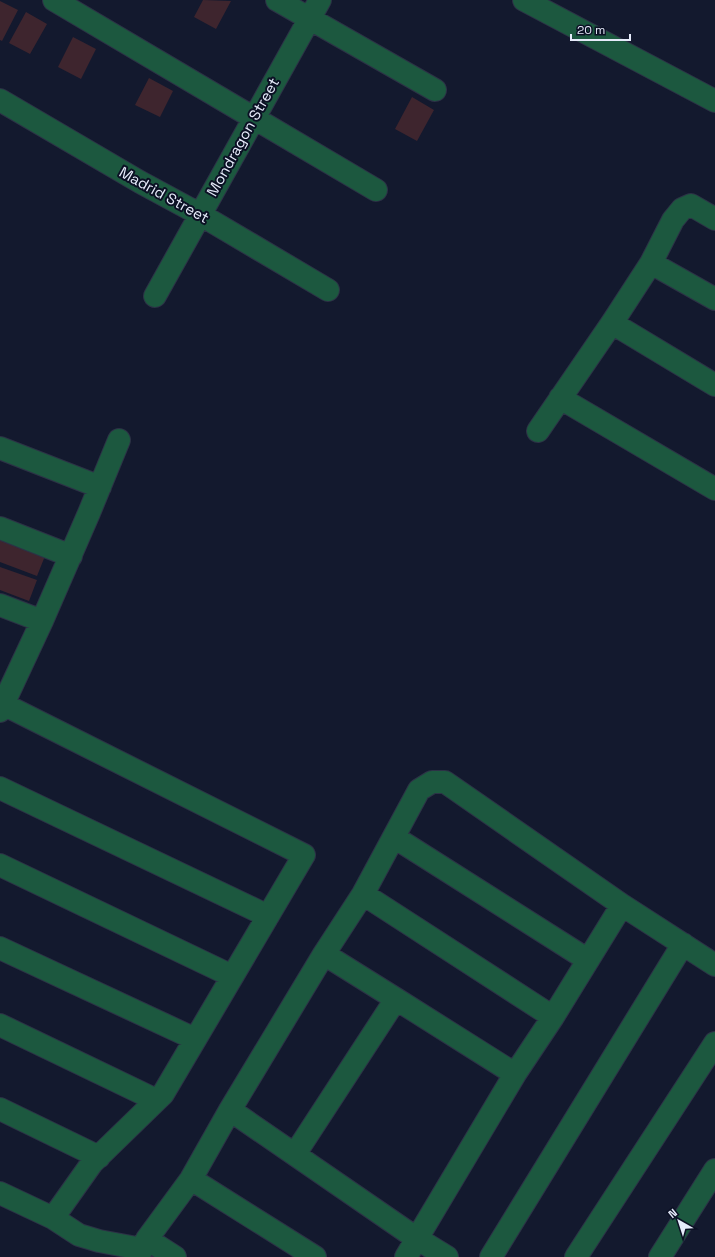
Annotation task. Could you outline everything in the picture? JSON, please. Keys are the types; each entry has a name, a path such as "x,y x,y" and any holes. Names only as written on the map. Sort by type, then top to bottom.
{"street":[{"path":"54,0 376,190"},
{"path":"277,0 435,90"},
{"name":"Mondragon Street","path":"155,296 308,19 320,0"},
{"path":"524,0 715,101"},
{"name":"Madrid Street","path":"0,100 140,182 201,215 328,290"},
{"path":"538,430 612,323 651,262 673,220 682,209 691,205 715,219"},
{"path":"651,262 715,299"},
{"path":"612,323 715,386"},
{"path":"560,398 715,489"},
{"path":"52,1218 92,1163 163,1094 304,855 4,695 42,621 120,440"},
{"path":"0,448 100,487"},
{"path":"0,528 71,556"},
{"path":"0,605 42,621"},
{"path":"142,1248 191,1179 230,1110 324,954 363,894 419,790 432,782 445,782 622,906 715,965"},
{"path":"0,788 268,916"},
{"path":"394,837 588,960"},
{"path":"0,865 232,976"},
{"path":"363,894 553,1018"},
{"path":"406,1257 515,1074 553,1018 622,906"},
{"path":"491,1257 683,944"},
{"path":"0,948 195,1039"},
{"path":"324,954 515,1074"},
{"path":"295,1154 396,999"},
{"path":"0,1025 156,1100"},
{"path":"576,1257 715,1043"},
{"path":"0,1109 98,1157"},
{"path":"230,1110 416,1238 447,1257"},
{"path":"660,1257 715,1170"},
{"path":"191,1179 315,1257"},
{"path":"0,1193 52,1218 79,1235 98,1241 142,1248 175,1257"}],"building":[{"path":"203,0 231,1 216,29 194,17"},
{"path":"0,1 18,10 2,41 0,40"},
{"path":"26,12 47,24 30,54 9,43"},
{"path":"73,37 96,49 81,79 58,67"},
{"path":"149,78 173,91 160,117 135,105"},
{"path":"412,97 434,110 417,141 395,129"},
{"path":"0,539 45,556 37,576 0,562"},
{"path":"0,567 37,580 29,601 0,590"}]}
